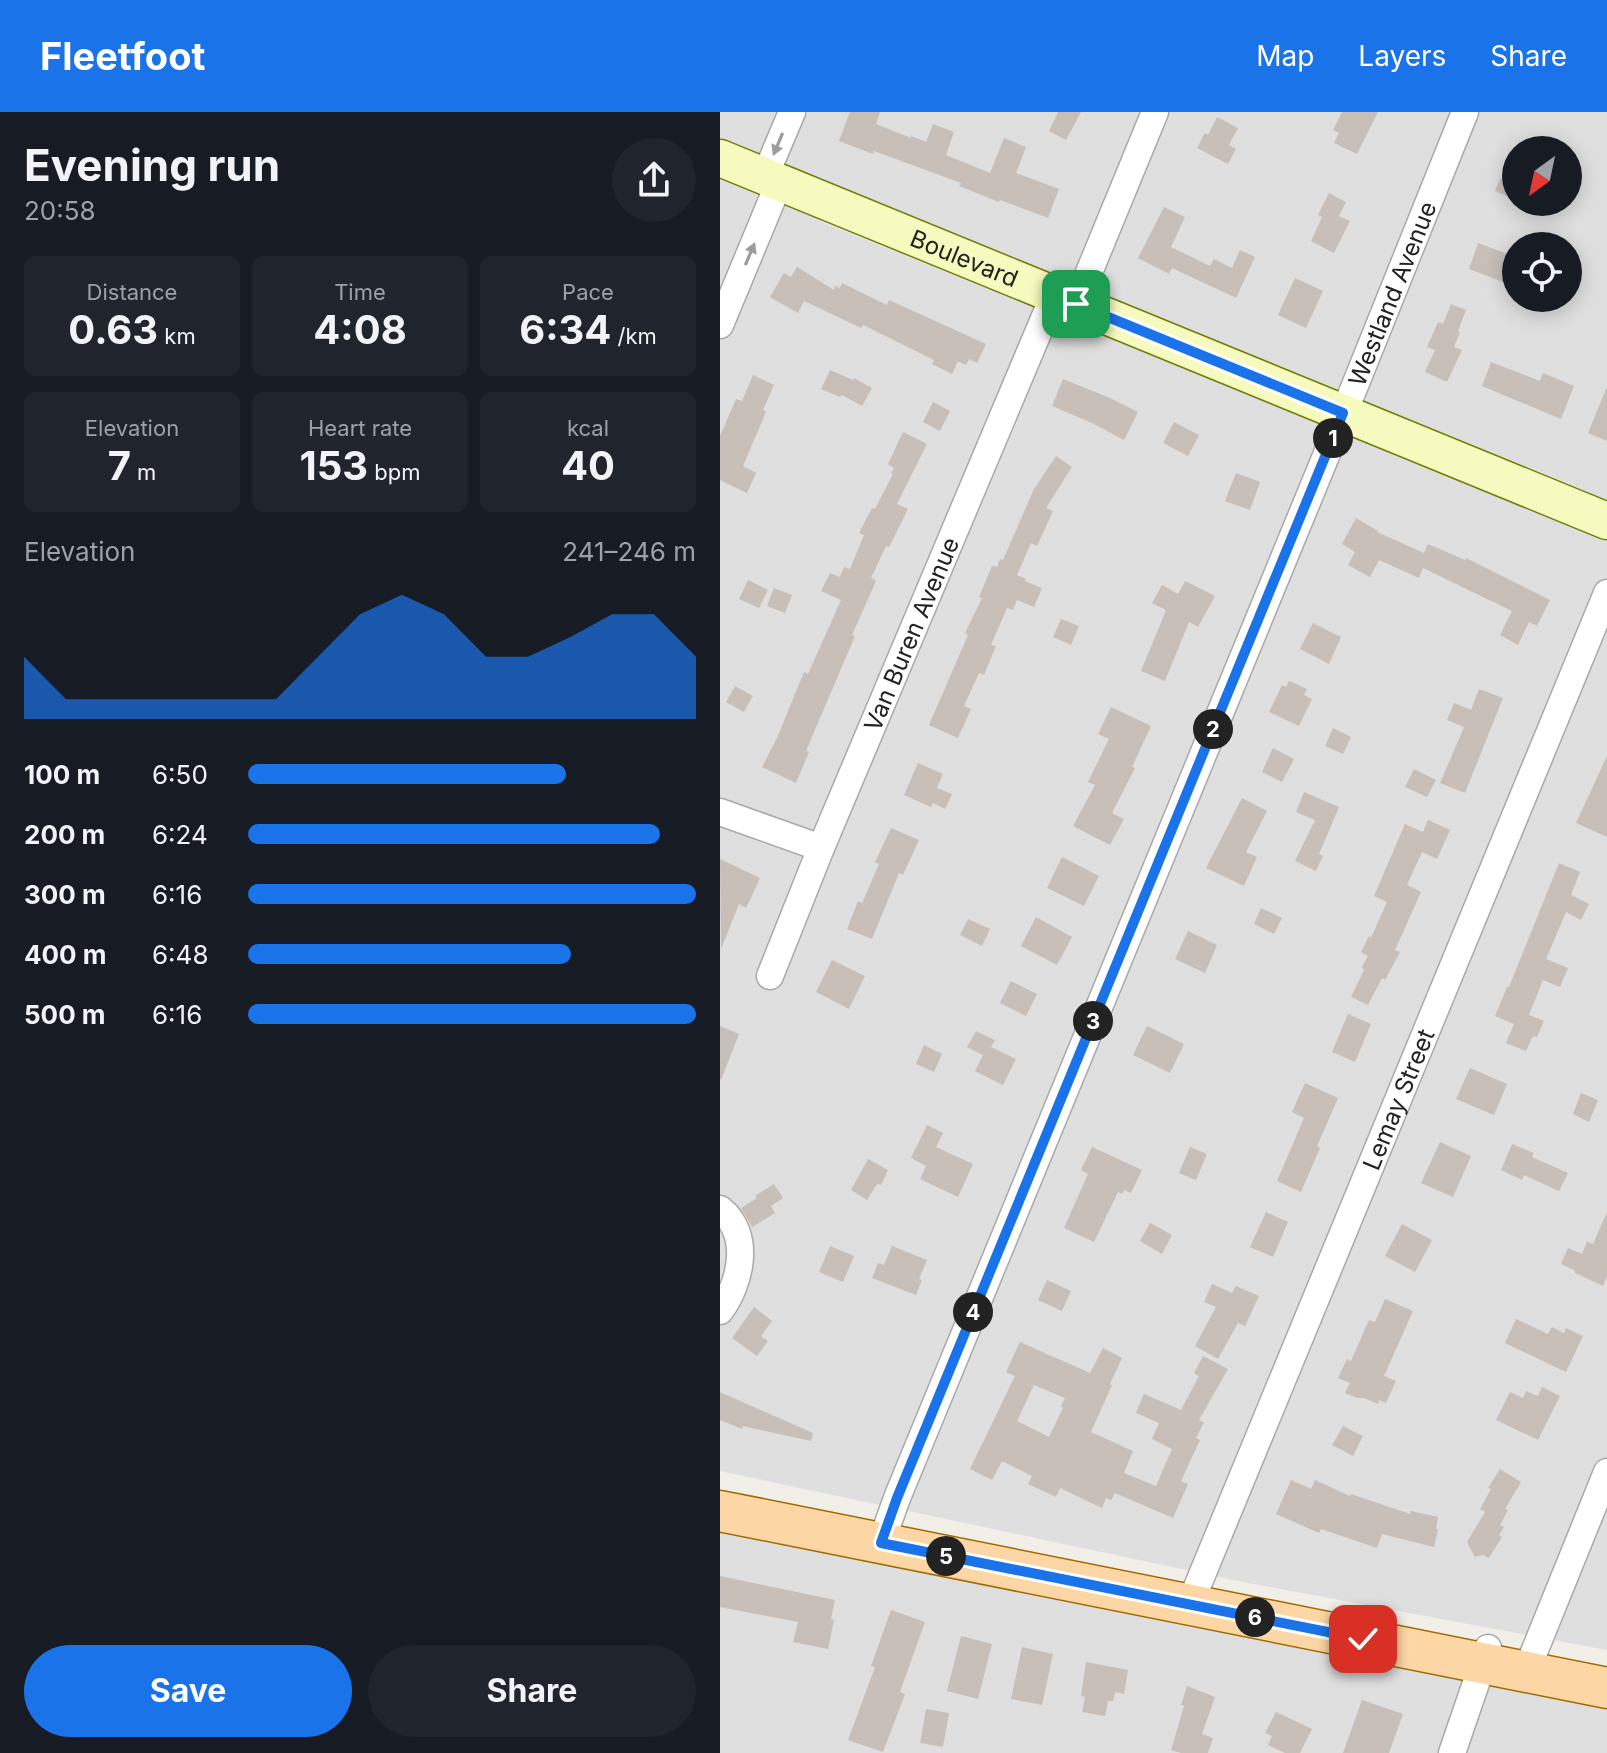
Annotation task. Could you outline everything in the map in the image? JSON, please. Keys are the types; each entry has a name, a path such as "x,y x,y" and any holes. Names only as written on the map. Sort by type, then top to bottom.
{"main road":[{"name":"Boulevard","path":"720,158 1607,521"},
{"path":"720,1492 884,1534"},
{"path":"720,1511 884,1534 1529,1662 1607,1669"},
{"path":"1529,1662 1607,1688"}],"street":[{"path":"720,325 772,180 792,112"},
{"name":"Van Buren Avenue","path":"770,976 821,848 1065,300 1155,112"},
{"name":"Westland Avenue","path":"884,1534 1465,112"},
{"name":"Lemay Street","path":"1194,1595 1607,593"},
{"path":"720,812 821,848"},
{"path":"720,1209 734,1228 740,1252 737,1278 720,1311"},
{"path":"1529,1662 1607,1472"},
{"path":"1452,1753 1486,1654"}],"shaded area":[{"path":"720,112 1607,112 1607,504 1579,488 1410,419 1380,412 1313,384 1293,372 720,138"},
{"path":"720,177 797,206 822,222 988,289 1015,295 1104,336 1278,407 1307,414 1369,439 1391,454 1567,525 1607,536 1607,1650 1238,1581 720,1471"},
{"path":"720,1526 1607,1702 1607,1753 720,1753"}],"building":[{"path":"850,112 880,112 876,124 926,142 933,124 954,132 946,155 990,173 1004,138 1026,147 1016,173 1059,189 1048,218 959,186 961,183 839,141"},
{"path":"1058,112 1081,112 1066,140 1049,131"},
{"path":"1342,112 1378,112 1357,154 1334,143 1339,133 1333,130"},
{"path":"1217,117 1238,128 1229,145 1236,149 1228,164 1197,148"},
{"path":"1502,178 1502,194 1495,191"},
{"path":"1329,193 1346,202 1339,216 1350,221 1334,253 1311,241 1322,217 1318,215"},
{"path":"1164,207 1185,217 1171,247 1210,266 1214,259 1232,268 1240,250 1255,257 1236,298 1172,268 1169,274 1138,258"},
{"path":"1478,243 1502,252 1502,282 1469,269"},
{"path":"797,267 834,290 835,286 840,288 842,283 887,305 889,300 986,344 977,363 969,359 966,365 958,361 952,374 932,364 934,360 863,325 861,328 804,301 798,313 770,297 784,273 791,277"},
{"path":"1295,278 1323,291 1306,328 1278,315"},
{"path":"1451,304 1466,310 1454,347 1462,350 1447,382 1425,372 1435,350 1427,347 1438,322 1443,324"},
{"path":"1491,362 1540,381 1543,373 1574,386 1561,419 1482,386"},
{"path":"830,370 872,388 862,406 842,395 840,397 821,389"},
{"path":"753,375 774,385 743,466 756,473 747,493 720,480 720,436 736,399 742,401"},
{"path":"1063,379 1138,412 1124,440 1052,406"},
{"path":"1607,389 1607,441 1588,433"},
{"path":"933,402 950,411 940,431 923,422"},
{"path":"1174,422 1199,435 1188,456 1163,443"},
{"path":"903,432 927,444 897,504 908,509 871,578 876,581 806,751 809,752 796,783 762,767 804,672 808,674 841,600 821,591 830,573 840,577 844,567 850,569 864,535 859,533 893,474 894,468 888,464"},
{"path":"1056,456 1072,467 1046,508 1053,511 1037,546 1031,543 1017,575 1042,588 1034,607 1017,600 1013,610 1007,608 991,645 996,646 984,675 979,673 964,706 971,709 958,738 929,725 968,635 965,633 982,598 979,597 992,566 997,567 1000,559 1003,560 1034,489"},
{"path":"1236,473 1260,482 1250,510 1225,501"},
{"path":"1356,518 1377,532 1424,553 1428,544 1466,558 1550,600 1537,626 1529,622 1518,645 1500,635 1512,611 1423,568 1419,578 1379,560 1370,577 1348,565 1355,552 1342,544"},
{"path":"748,580 768,590 759,608 739,599"},
{"path":"1185,581 1215,596 1198,627 1189,622 1165,681 1141,671 1166,610 1152,603 1162,585 1178,594"},
{"path":"774,588 792,595 785,613 767,606"},
{"path":"1061,619 1079,626 1071,645 1053,637"},
{"path":"1313,623 1341,637 1329,664 1300,649"},
{"path":"1289,681 1307,689 1304,695 1312,699 1299,726 1269,712 1282,685 1286,687"},
{"path":"735,686 753,696 744,712 726,702"},
{"path":"1479,689 1503,698 1465,793 1440,783 1464,727 1447,720 1454,703 1471,710"},
{"path":"1111,707 1151,726 1132,767 1135,768 1112,813 1124,819 1110,845 1073,826 1095,785 1088,782 1109,739 1098,734"},
{"path":"1333,728 1351,737 1343,754 1325,746"},
{"path":"1273,748 1294,759 1282,782 1262,772"},
{"path":"1607,756 1607,837 1576,823"},
{"path":"918,763 943,774 937,788 952,794 945,809 933,803 931,807 904,795"},
{"path":"1414,769 1436,780 1427,797 1405,787"},
{"path":"1304,792 1339,807 1319,854 1323,856 1316,871 1295,861 1315,820 1296,812"},
{"path":"1242,798 1267,811 1246,852 1257,857 1244,886 1206,868"},
{"path":"1428,820 1450,830 1437,859 1422,852 1407,885 1421,892 1395,950 1400,952 1368,1005 1351,997 1368,956 1361,952 1369,936 1371,938 1387,902 1374,896 1405,824 1423,832"},
{"path":"891,828 919,840 903,875 899,873 872,939 847,929 858,901 862,903 879,864 875,862"},
{"path":"1062,857 1099,876 1084,906 1047,888"},
{"path":"720,859 760,878 746,908 739,904 721,949"},
{"path":"1559,863 1580,872 1571,895 1589,904 1581,920 1566,912 1546,959 1568,968 1560,987 1543,980 1529,1015 1544,1021 1526,1051 1506,1043 1514,1024 1495,1016"},
{"path":"1261,908 1282,918 1274,934 1254,924"},
{"path":"1036,917 1072,937 1057,965 1021,946"},
{"path":"968,919 990,929 982,946 960,935"},
{"path":"1188,931 1217,945 1205,973 1175,959"},
{"path":"832,960 865,976 849,1009 816,992"},
{"path":"1011,981 1037,994 1026,1016 1000,1003"},
{"path":"1348,1014 1371,1024 1355,1062 1332,1052"},
{"path":"720,1026 739,1034 721,1080 720,1079"},
{"path":"1147,1026 1184,1044 1170,1073 1133,1055"},
{"path":"976,1031 995,1040 991,1047 1016,1059 1003,1085 975,1071 983,1055 967,1047"},
{"path":"924,1045 942,1054 934,1072 916,1064"},
{"path":"1470,1068 1507,1084 1494,1115 1456,1099"},
{"path":"1305,1083 1338,1098 1301,1192 1277,1181 1304,1118 1292,1112"},
{"path":"1581,1093 1598,1100 1589,1122 1573,1114"},
{"path":"927,1125 943,1133 936,1147 973,1164 958,1197 920,1179 926,1166 911,1158"},
{"path":"1440,1142 1471,1156 1453,1197 1421,1183"},
{"path":"1512,1144 1568,1173 1559,1191 1524,1175 1522,1180 1501,1170"},
{"path":"1092,1147 1142,1170 1131,1193 1124,1190 1122,1194 1118,1192 1094,1242 1064,1228 1088,1174 1081,1170"},
{"path":"1190,1147 1207,1154 1196,1180 1179,1173"},
{"path":"868,1159 888,1170 881,1185 877,1184 867,1200 851,1190"},
{"path":"774,1184 783,1198 771,1206 775,1213 752,1227 741,1208"},
{"path":"1266,1212 1288,1222 1273,1257 1250,1247"},
{"path":"1607,1212 1607,1276 1603,1286 1561,1264 1568,1248 1582,1254 1587,1242 1593,1244"},
{"path":"1150,1223 1172,1235 1162,1254 1140,1241"},
{"path":"1402,1224 1432,1240 1415,1272 1385,1256"},
{"path":"830,1246 854,1256 843,1282 819,1272"},
{"path":"892,1246 927,1260 916,1295 872,1278 878,1263 884,1265"},
{"path":"1047,1280 1071,1291 1062,1311 1038,1300"},
{"path":"1212,1284 1232,1293 1236,1286 1259,1296 1245,1326 1238,1323 1218,1359 1195,1346 1216,1307 1204,1302"},
{"path":"1385,1299 1413,1311 1384,1376 1396,1381 1386,1403 1379,1400 1378,1404 1345,1393 1350,1383 1338,1378 1347,1359 1351,1361 1369,1320 1375,1322"},
{"path":"754,1307 772,1321 761,1336 768,1341 757,1356 732,1338"},
{"path":"1516,1319 1548,1334 1552,1327 1564,1333 1566,1328 1583,1336 1566,1372 1505,1343"},
{"path":"1020,1342 1090,1373 1103,1348 1122,1358 1091,1432 1133,1451 1124,1473 1156,1486 1172,1449 1152,1439 1159,1423 1136,1413 1144,1394 1181,1410 1199,1376 1194,1373 1203,1356 1228,1369 1199,1420 1204,1422 1196,1438 1200,1440 1181,1481 1188,1484 1173,1518 1115,1493 1111,1500 1106,1498 1102,1508 1060,1488 1056,1497 1028,1484 1032,1476 1002,1461 992,1480 970,1469 1015,1376 1006,1372","holes":["1034,1385 1065,1398 1049,1437 1017,1421"]},
{"path":"1542,1387 1560,1396 1538,1440 1496,1420 1510,1392 1523,1398 1526,1391 1538,1396"},
{"path":"720,1392 813,1433 811,1441 743,1426 742,1429 720,1420"},
{"path":"1343,1426 1363,1436 1353,1456 1332,1445"},
{"path":"1500,1469 1521,1482 1505,1509 1508,1510 1500,1525 1504,1527 1499,1535 1502,1537 1489,1558 1483,1555 1475,1557 1467,1542 1485,1512 1480,1509"},
{"path":"1291,1480 1311,1489 1315,1480 1350,1496 1410,1514 1411,1511 1438,1517 1434,1547 1382,1534 1377,1548 1321,1529 1319,1533 1276,1514"},
{"path":"720,1576 835,1600 828,1649 793,1642 798,1622 720,1607"},
{"path":"891,1610 925,1622 900,1692 905,1694 883,1752 848,1740 875,1667 871,1666"},
{"path":"961,1636 992,1644 978,1699 947,1691"},
{"path":"1022,1647 1053,1654 1042,1705 1011,1699"},
{"path":"1086,1662 1128,1670 1124,1694 1115,1692 1113,1701 1108,1701 1105,1716 1082,1712"},
{"path":"1187,1686 1215,1697 1202,1734 1213,1738 1208,1753 1171,1750"},
{"path":"1362,1700 1403,1714 1389,1753 1343,1753"},
{"path":"926,1709 949,1713 943,1747 920,1743"},
{"path":"1276,1712 1312,1729 1300,1753 1285,1753 1268,1745 1272,1736 1265,1733"}],"route":[{"path":"1076,304 1343,413 881,1543 1363,1639"}]}
